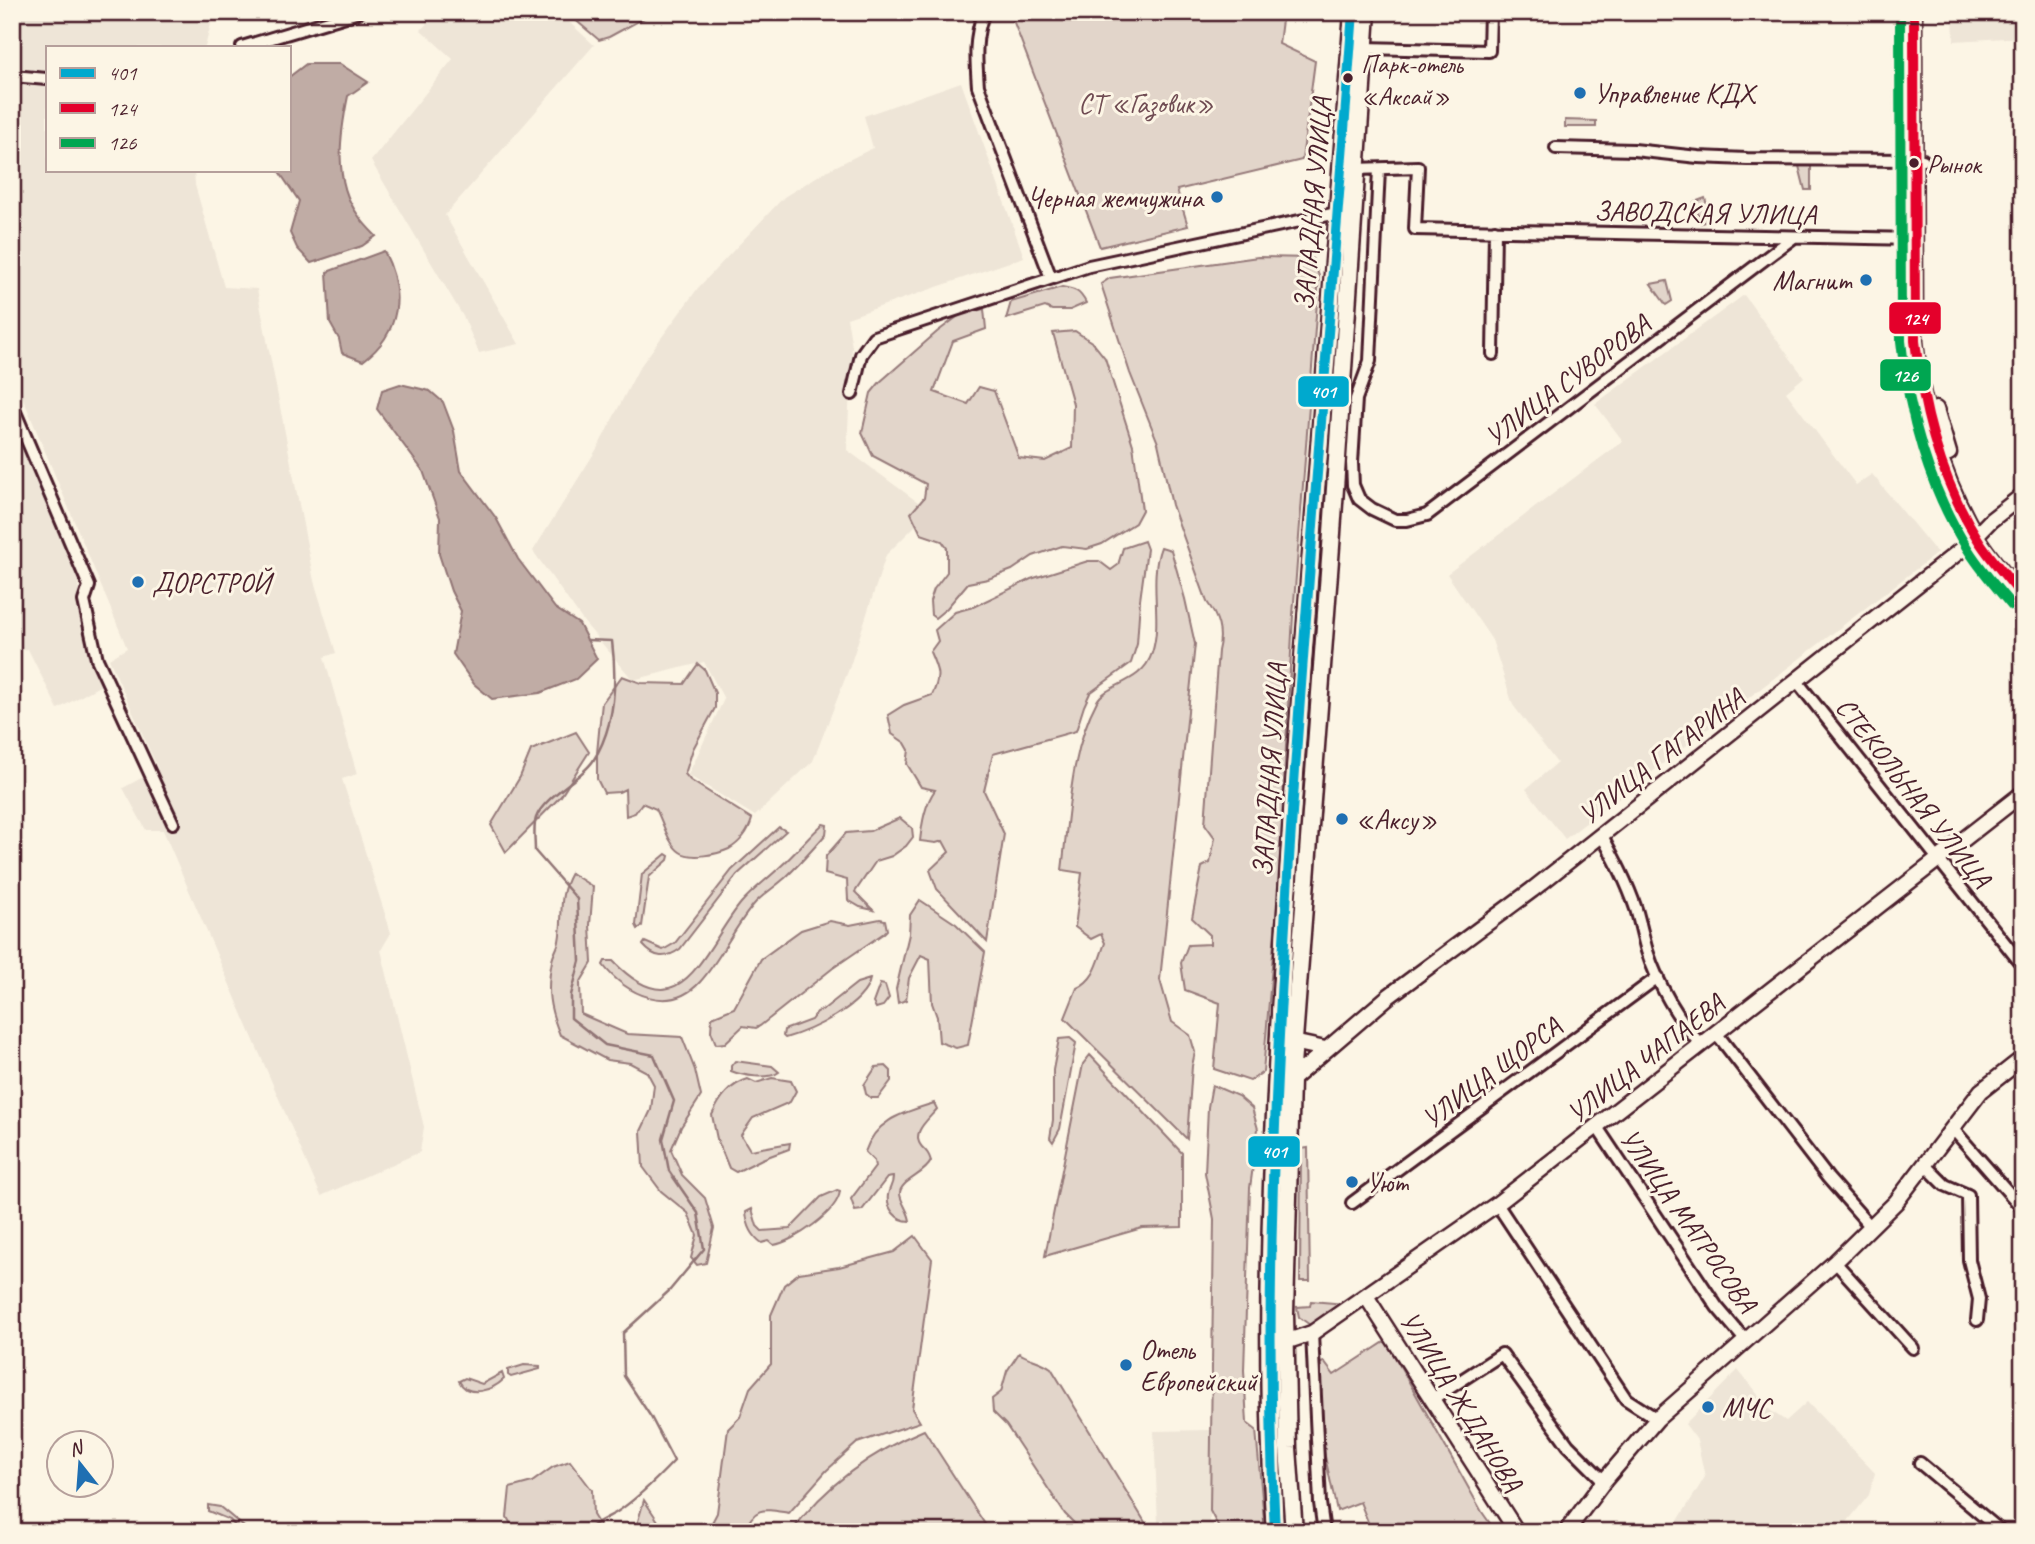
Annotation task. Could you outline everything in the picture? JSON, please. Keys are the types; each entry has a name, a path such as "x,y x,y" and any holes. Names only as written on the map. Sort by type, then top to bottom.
{"main road":[{"name":"ЗАПАДНАЯ УЛИЦА","path":"1275,1532 1270,1451 1268,1315 1273,1131 1296,750 1353,12"},
{"name":"ЗАПАДНАЯ УЛИЦА","path":"1294,1532 1285,1342 1291,1080 1367,12"},
{"path":"1914,12 1923,319 1927,370 1947,449 1979,533 2023,585"},
{"path":"1923,12 1915,239 1914,341 1918,375 1938,451 1979,533 2023,597"},
{"name":"УЛИЦА ГАГАРИНА","path":"1291,1080 1409,981 1532,890 2023,495"},
{"name":"УЛИЦА ЧАПАЕВА","path":"1285,1342 1312,1333 1497,1204 2023,793"},
{"path":"1293,1042 1325,1049"},
{"path":"1566,1532 1604,1481 1657,1419 1871,1227 1896,1202 1981,1091 2023,1058"},
{"name":"УЛИЦА ЖДАНОВА","path":"1366,1296 1517,1532"}],"street":[{"path":"245,46 359,12"},
{"path":"984,12 975,57 978,86 1051,278"},
{"path":"1364,48 1489,51 1490,12"},
{"path":"12,76 46,79"},
{"path":"1556,148 1634,150 1747,159 1919,160"},
{"name":"ЗАВОДСКАЯ УЛИЦА","path":"1356,169 1418,167 1415,229 1915,239"},
{"name":"УЛИЦА СУВОРОВА","path":"1380,169 1370,361 1356,398 1352,463 1353,485 1359,499 1371,509 1395,520 1427,515 1794,237"},
{"path":"852,394 861,355 874,337 1089,266 1337,213"},
{"path":"1493,354 1494,230"},
{"path":"12,405 89,586 84,601 97,659 173,823"},
{"name":"СТЕКОЛЬНАЯ УЛИЦА","path":"1796,680 2023,966"},
{"path":"1601,834 1635,907 1658,977 1677,1013 1701,1045"},
{"name":"УЛИЦА ЩОРСА","path":"1352,1203 1658,977"},
{"path":"1717,1034 1828,1178 1871,1227"},
{"name":"УЛИЦА МАТРОСОВА","path":"1597,1127 1717,1307 1745,1340"},
{"path":"1952,1128 2023,1209"},
{"path":"1925,1164 1945,1185 1968,1195 1969,1260 1979,1299 1977,1320"},
{"path":"1497,1204 1626,1399 1657,1419"},
{"path":"1835,1262 1913,1348"},
{"path":"1312,1333 1320,1503 1324,1532"},
{"path":"1431,1401 1502,1354 1568,1445 1604,1481"},
{"path":"1920,1463 2001,1532"}],"shaded area":[{"path":"12,12 214,12 205,46 46,46 46,71 12,67"},
{"path":"437,12 558,12 594,45 445,215 519,344 479,353 464,318 371,161 453,59 421,30"},
{"path":"1953,12 2023,12 2023,37 1954,41"},
{"path":"306,64 340,64 368,82 348,96 341,157 345,188 350,202 376,236 362,246 311,263 297,248 290,233 299,201 279,172 290,172 290,76"},
{"path":"961,82 1024,257 847,318 852,347 847,450 930,511 886,555 850,666 813,761 755,816 688,775 724,699 704,662 633,680 583,621 533,551 598,447 639,368 698,288 784,197 826,171 873,148 864,116"},
{"path":"12,83 46,84 46,172 194,172 195,185 224,287 257,289 314,581 336,653 324,657 357,774 342,779 391,933 381,950 424,1127 420,1152 321,1196 163,830 146,830 123,788 158,769 109,659 127,648 12,372"},
{"path":"384,251 395,282 396,311 385,338 363,361 342,353 339,339 330,323 327,272"},
{"path":"1744,295 1804,377 1786,392 1856,485 1872,474 1937,553 1565,839 1526,789 1557,763 1513,705 1492,640 1447,574 1623,441 1595,404"},
{"path":"400,384 430,391 443,402 454,431 461,471 496,518 518,559 555,608 579,624 597,659 576,679 540,693 492,699 474,684 453,654 461,611 451,591 439,554 440,518 423,471 377,409 382,390"},
{"path":"12,419 77,572 82,629 103,684 58,709 28,649 17,651 12,642"},
{"path":"1738,1370 1771,1411 1786,1421 1807,1402 1875,1473 1869,1495 1839,1532 1671,1532 1705,1477 1697,1440 1685,1424"},
{"path":"1210,1430 1210,1524 1158,1524 1154,1431"}],"green space":[{"path":"566,12 655,12 599,40"},
{"name":"СТ «Газовик»","path":"1010,12 1283,12 1279,44 1315,61 1302,160 1177,190 1188,226 1100,247"},
{"path":"1565,120 1596,121 1596,127 1565,127"},
{"path":"1799,166 1811,166 1811,190 1805,190"},
{"path":"1705,198 1711,220 1701,223 1694,202"},
{"path":"1258,257 1312,258 1319,276 1293,615 1278,895 1263,1072 1250,1081 1214,1069 1220,1003 1185,990 1181,963 1188,945 1210,944 1210,935 1192,918 1202,867 1210,863 1215,838 1205,824 1220,637 1218,625 1172,505 1158,443 1130,373 1101,284 1110,278"},
{"path":"1667,281 1672,301 1666,305 1651,284"},
{"path":"1062,287 1077,291 1086,303 1070,310 1052,310 1045,307 1006,319 1011,302"},
{"path":"984,309 986,329 953,341 934,392 968,404 979,387 994,391 1019,458 1045,461 1072,448 1073,404 1053,333 1075,331 1093,343 1105,358 1133,445 1142,510 1135,523 1102,544 1087,549 1062,546 1033,556 1012,570 968,583 935,618 931,615 930,601 934,589 947,572 947,548 942,541 921,534 911,513 924,498 926,484 873,456 862,433 871,393 880,382 961,314"},
{"path":"1144,541 1147,549 1137,644 1131,663 1090,693 1076,731 993,754 984,791 1004,834 987,942 937,889 930,870 949,852 943,841 920,841 926,808 935,790 921,787 907,764 909,750 905,743 892,734 888,715 904,705 932,695 937,683 937,669 930,652 938,641 935,630 955,612 973,607 1031,579 1088,561 1099,561 1111,570 1118,565 1123,548"},
{"path":"1161,547 1171,550 1195,644 1160,980 1172,1022 1190,1035 1195,1052 1187,1139 1065,1018 1077,988 1088,980 1096,969 1105,943 1101,934 1091,939 1075,927 1082,873 1062,870 1076,762 1088,720 1097,701 1108,690 1141,671 1152,653 1156,627 1157,560"},
{"path":"698,664 705,670 715,693 715,708 693,749 685,774 690,780 752,819 744,836 729,849 697,856 685,854 676,848 656,809 642,803 635,813 626,816 625,789 604,793 597,779 597,753 602,703 622,676 641,683 684,684"},
{"path":"576,732 589,752 561,796 506,852 491,825 520,777 531,750"},
{"path":"900,818 912,828 913,837 892,856 876,861 855,892 873,910 860,907 848,900 847,880 825,874 826,856 846,833 870,831"},
{"path":"823,824 827,825 826,834 791,873 756,902 708,973 688,992 662,999 649,997 624,985 603,965 605,961 613,961 637,981 657,989 674,986 689,976 702,961 741,903"},
{"path":"779,827 786,831 737,875 680,949 670,955 661,956 652,953 643,945 645,942 663,950 675,943 732,870"},
{"path":"666,854 669,856 668,860 649,877 642,926 638,929 636,925 642,874"},
{"path":"571,873 593,887 590,925 592,963 580,983 581,1014 627,1034 682,1037 695,1070 701,1096 681,1127 671,1150 682,1175 705,1198 714,1228 706,1263 697,1265 691,1258 697,1235 688,1213 661,1191 643,1167 641,1131 651,1110 654,1085 647,1072 630,1063 607,1060 560,1035 556,1025 551,1008 549,981 559,941 562,898"},
{"path":"920,900 956,924 985,952 968,1045 956,1048 939,1042 937,1017 932,1003 930,959 921,955 909,978 906,1000 898,1003 896,989 909,934 910,915"},
{"path":"885,920 887,930 884,933 833,968 760,1026 743,1026 725,1043 716,1044 711,1031 712,1017 734,1008 761,959 801,930 830,921 850,925"},
{"path":"870,979 866,989 848,1008 796,1035 785,1038 783,1036 784,1030 811,1020 817,1012 857,983"},
{"path":"880,984 885,985 889,998 883,1006 876,1008 873,1003"},
{"path":"1070,1038 1076,1043 1060,1129 1053,1142 1050,1138 1053,1120 1053,1070 1059,1039"},
{"path":"1090,1055 1182,1153 1182,1227 1142,1228 1045,1256 1083,1064"},
{"path":"735,1061 772,1066 779,1072 763,1077 742,1074 731,1071"},
{"path":"886,1066 891,1071 891,1081 878,1098 871,1098 866,1094 864,1085 876,1067"},
{"path":"772,1078 791,1081 796,1091 790,1102 753,1118 741,1135 750,1150 790,1143 789,1149 736,1172 729,1168 717,1139 712,1115 722,1098 735,1085 748,1079 756,1083"},
{"path":"1212,1085 1238,1096 1252,1108 1258,1129 1250,1188 1244,1370 1247,1423 1256,1430 1265,1532 1221,1532 1210,1511 1214,1219 1205,1173 1208,1107"},
{"path":"934,1103 937,1109 922,1127 918,1137 931,1161 901,1189 900,1194 910,1221 897,1216 889,1205 888,1195 893,1177 887,1178 862,1210 855,1211 851,1199 875,1167 874,1161 865,1152 876,1132 892,1119"},
{"path":"1308,1148 1310,1281 1300,1281 1301,1149"},
{"path":"840,1191 832,1208 803,1232 774,1245 769,1241 762,1243 755,1237 746,1212 752,1209 757,1226 762,1231 790,1229 821,1197"},
{"path":"915,1236 932,1259 912,1409 920,1422 857,1443 826,1471 789,1513 767,1510 756,1513 744,1532 707,1532 717,1513 728,1429 740,1417 750,1388 771,1364 771,1315 784,1285 799,1273 839,1267 894,1252"},
{"path":"1311,1301 1346,1304 1322,1321 1310,1325 1299,1317 1297,1307 1310,1306"},
{"path":"1386,1341 1482,1512 1496,1532 1372,1532 1360,1502 1337,1511 1324,1452 1318,1364 1324,1362 1334,1375"},
{"path":"1019,1353 1051,1368 1151,1532 1083,1532 1065,1514 1006,1425 993,1412 992,1399 1001,1392 1007,1371"},
{"path":"524,1365 540,1366 540,1369 511,1377 508,1375 508,1370"},
{"path":"502,1373 504,1379 481,1391 468,1390 459,1381 465,1378 482,1384"},
{"path":"924,1430 990,1532 791,1532 834,1485 886,1448"},
{"path":"570,1461 592,1490 593,1515 603,1531 636,1528 644,1500 658,1521 658,1532 515,1532 507,1517 510,1488 532,1482 553,1467"},
{"path":"208,1505 220,1507 250,1532 240,1532 230,1520 208,1511"}],"waterway":[{"path":"584,1532 632,1501 674,1461 651,1417 624,1376 623,1333 670,1290 704,1249 698,1213 669,1171 663,1139 674,1101 654,1055 605,1045 571,1018 571,995 580,961 577,899 535,851 535,826 540,810 593,761 601,747 610,718 614,687 612,641 587,640"}],"transit line":[{"name":"401","path":"1275,1532 1271,1279 1279,1027 1304,647 1353,12"},
{"name":"126","path":"1900,12 1901,341 1909,395 1923,450 1942,502 1974,558 2012,606"},
{"name":"124","path":"1914,12 1915,341 1923,393 1936,445 1954,495 1984,548 2023,597"}],"place":[{"name":"Парк-отель «Аксай»","path":"1348,78"},
{"name":"Управление КДХ","path":"1580,93"},
{"name":"Рынок","path":"1914,163"},
{"name":"Черная жемчужина","path":"1217,197"},
{"name":"Магнит","path":"1866,280"},
{"name":"ДОРСТРОЙ","path":"138,582"},
{"name":"«Аксу»","path":"1342,819"},
{"name":"Уют","path":"1352,1182"},
{"name":"Отель Европейский","path":"1126,1365"},
{"name":"МЧС","path":"1708,1407"}]}
